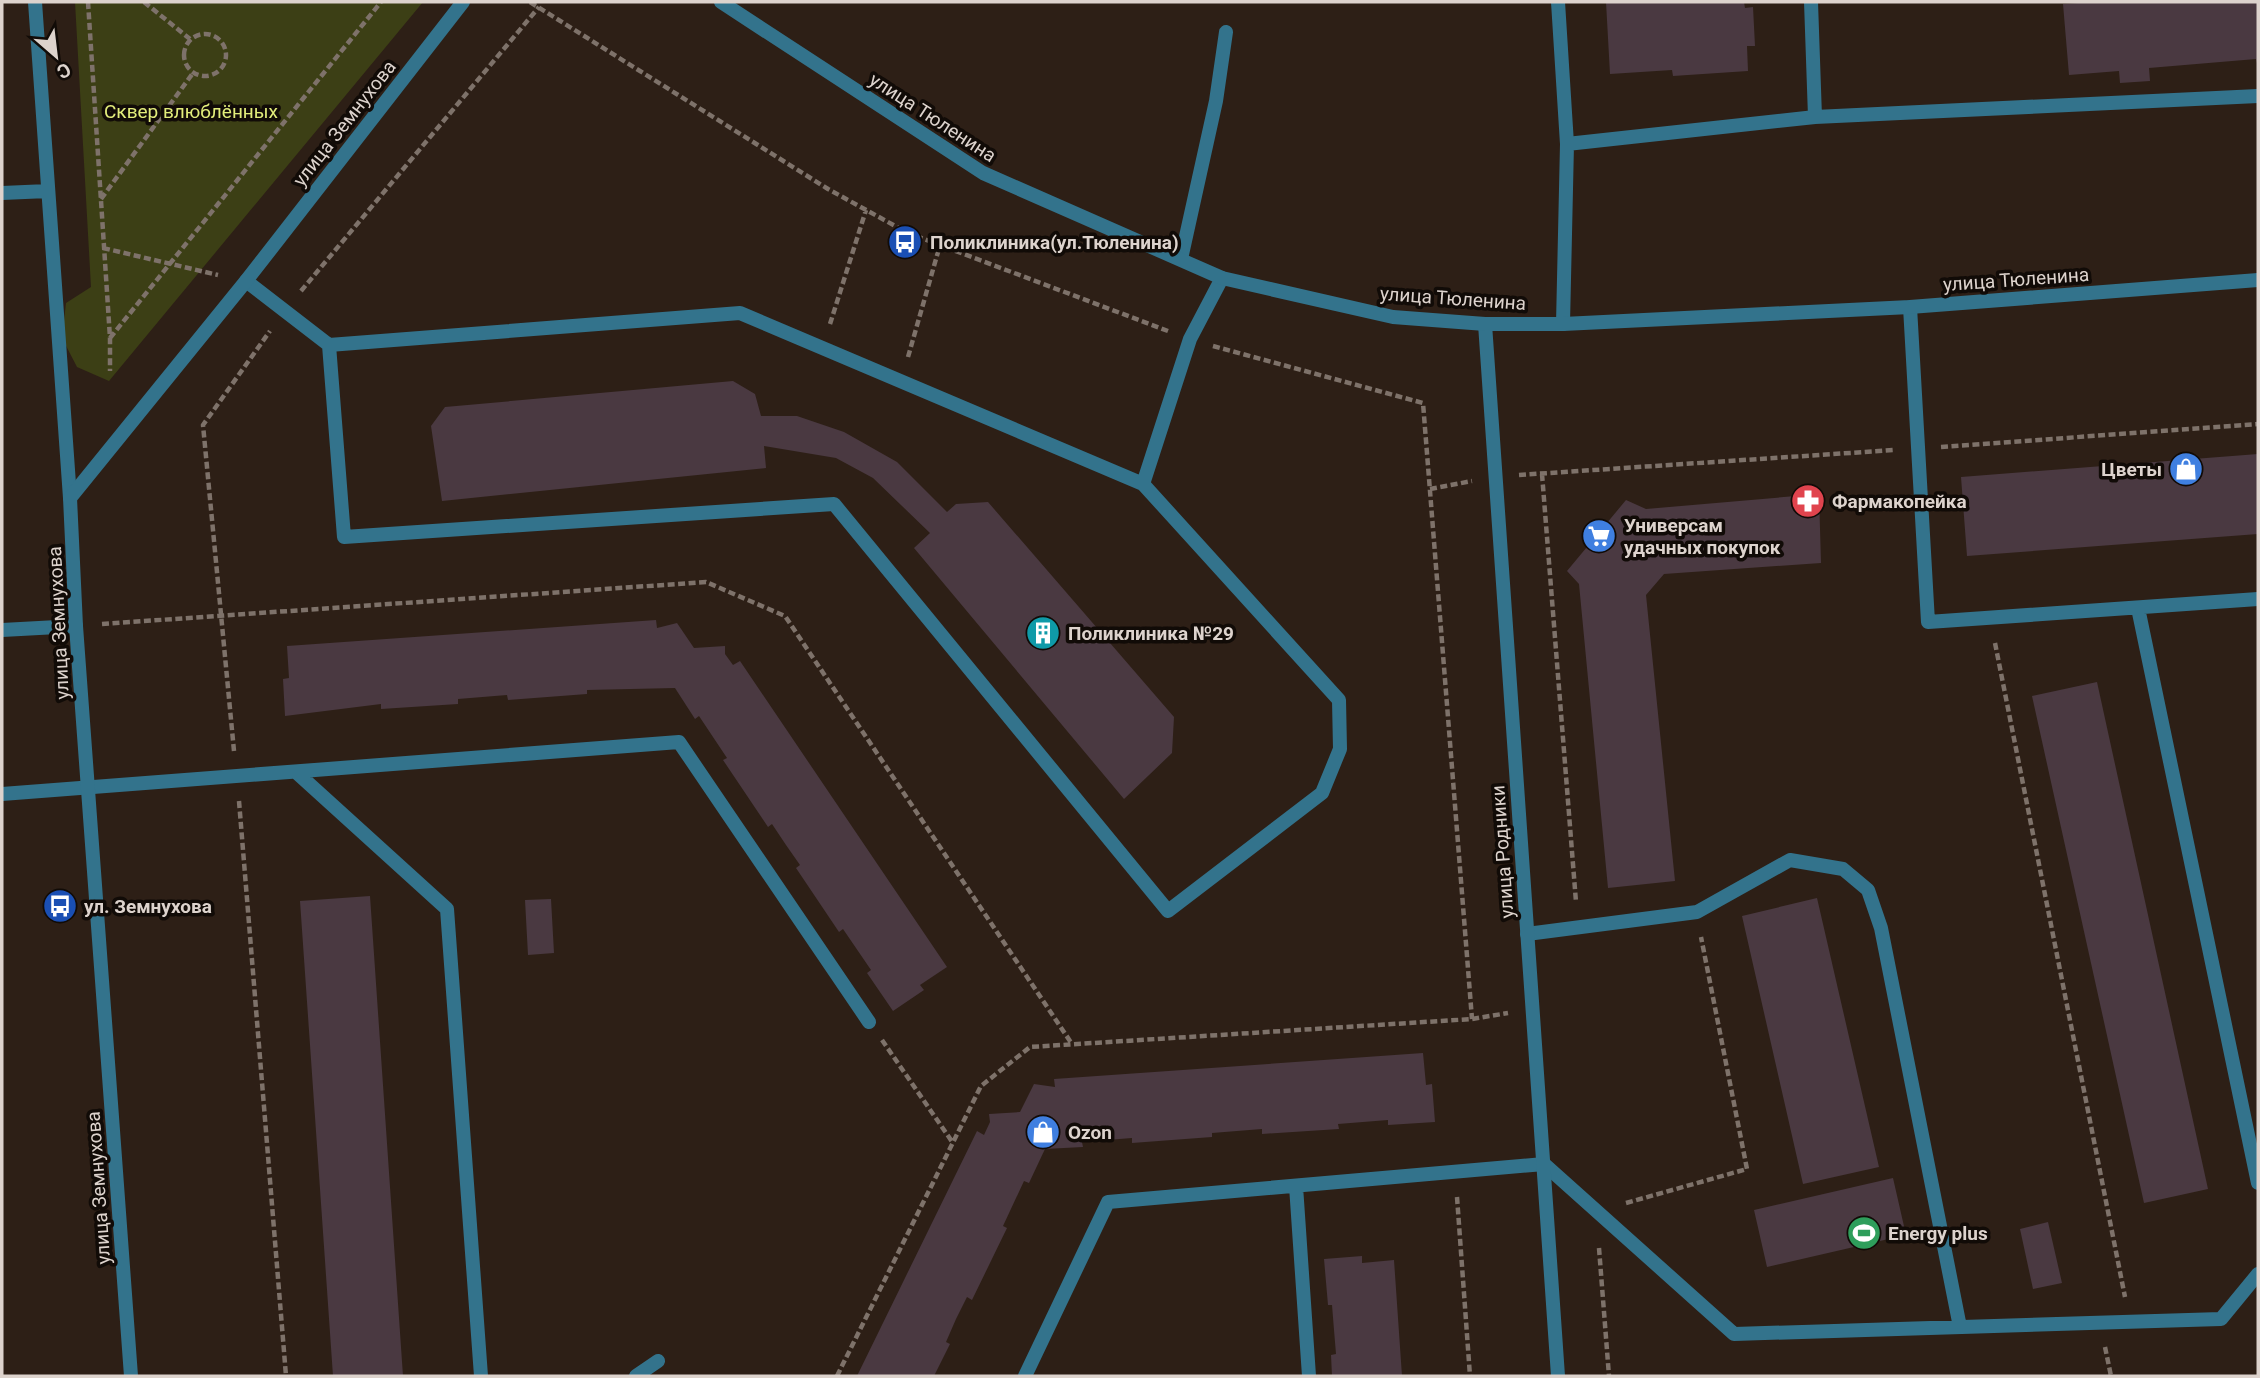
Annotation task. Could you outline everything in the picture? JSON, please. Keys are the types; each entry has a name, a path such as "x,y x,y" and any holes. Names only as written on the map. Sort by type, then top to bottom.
{"street":[{"path":"35,2 70,498"},
{"name":"улица Земнухова","path":"131,1376 76,626 70,498 246,281 463,2"},
{"name":"улица Тюленина","path":"721,2 983,173 1222,278 1393,317 1485,324 1563,324 1910,307 2258,280"},
{"path":"1558,2 1567,144 1563,324"},
{"path":"1811,2 1815,117"},
{"path":"1181,259 1216,101 1226,32"},
{"path":"1567,144 1815,117 2258,96"},
{"path":"2,193 48,191"},
{"path":"1143,484 1190,339 1222,278"},
{"path":"246,281 329,345 740,313 1143,484 1339,700 1340,749 1322,793 1168,911 834,504 344,537 329,345"},
{"path":"1910,307 1928,622 2258,599"},
{"name":"улица Родники","path":"1485,324 1558,1376"},
{"path":"2138,608 2258,1183"},
{"path":"2,630 76,626"},
{"path":"2,794 679,742 869,1022"},
{"path":"296,772 447,909 481,1376"},
{"path":"1527,934 1697,912 1790,860 1843,869 1868,890 1881,928 1960,1327"},
{"path":"1025,1376 1108,1202 1544,1164 1734,1334 2221,1319 2258,1274"},
{"path":"1296,1186 1309,1376"},
{"path":"636,1376 658,1361"}],"path":[{"path":"89,2 110,371"},
{"path":"144,2 190,39"},
{"path":"110,338 381,2"},
{"path":"286,1376 237,776 203,425 285,311 539,8"},
{"path":"203,33 215,36 225,47 226,56 221,69 208,76 193,73 187,67 183,53 190,39 203,33"},
{"path":"100,200 193,73"},
{"path":"822,349 866,210"},
{"path":"901,382 940,245"},
{"path":"103,248 246,281"},
{"path":"1430,489 1494,476 2258,424"},
{"path":"1542,474 1578,928"},
{"path":"76,626 706,582 785,616 1072,1044"},
{"path":"1990,618 2130,1321"},
{"path":"1609,1376 1596,1211 1747,1169 1697,912"},
{"path":"837,1376 981,1086 1030,1046 1472,1019 1533,1009"},
{"path":"869,1022 953,1143"},
{"path":"1455,1172 1470,1376"}],"green space":[{"name":"Сквер влюблённых","path":"75,2 423,2 109,381 77,367 62,338 66,303 91,287"}],"building":[{"path":"1606,2 1744,2 1745,8 1753,7 1755,46 1747,46 1748,71 1673,76 1672,70 1610,74"},
{"path":"2258,2 2258,67 2256,59 2149,68 2150,81 2120,83 2119,71 2069,75 2063,4"},
{"name":"Поликлиника №29","path":"733,381 755,394 761,416 797,416 844,432 897,462 947,512 956,504 988,502 1174,717 1172,753 1124,799 914,548 930,533 873,478 836,458 764,446 766,468 442,501 431,426 445,407"},
{"path":"2258,454 2258,534 1967,556 1961,477"},
{"path":"1819,494 1821,563 1664,574 1646,595 1675,881 1608,888 1579,584 1567,571 1626,500 1646,509"},
{"path":"656,620 657,628 677,623 694,648 725,646 725,654 733,665 740,661 947,967 920,985 924,990 893,1011 867,973 871,970 843,929 839,932 796,868 800,865 772,824 768,827 723,760 727,758 699,716 695,719 675,688 587,690 587,694 508,700 507,695 458,699 458,704 381,709 381,704 285,716 283,679 289,678 287,646"},
{"path":"2097,682 2208,1189 2144,1203 2032,696"},
{"path":"370,896 403,1376 333,1376 300,901"},
{"path":"1817,898 1879,1167 1803,1184 1742,916"},
{"path":"551,899 554,953 528,955 525,900"},
{"path":"1423,1053 1426,1085 1432,1084 1435,1122 1388,1125 1388,1120 1338,1124 1339,1129 1262,1134 1262,1129 1212,1133 1212,1137 1132,1143 1132,1138 1082,1142 1083,1147 1045,1149 1029,1183 1024,1181 1003,1226 1007,1228 972,1300 967,1297 956,1319 946,1342 950,1344 934,1376 857,1376 977,1131 984,1135 990,1122 989,1114 1020,1112 1034,1084 1055,1087 1054,1079"},
{"path":"1893,1178 1906,1235 1767,1267 1754,1210"},
{"path":"2048,1222 2062,1283 2033,1289 2020,1229"},
{"path":"1362,1256 1362,1263 1394,1260 1402,1376 1332,1376 1331,1355 1336,1354 1332,1305 1328,1305 1324,1259"}],"place":[{"name":"Поликлиника(ул.Тюленина)","path":"905,242"},
{"name":"Цветы","path":"2186,469"},
{"name":"Фармакопейка","path":"1808,501"},
{"name":"Универсам удачных покупок","path":"1599,536"},
{"name":"Поликлиника №29","path":"1043,633"},
{"name":"ул. Земнухова","path":"60,906"},
{"name":"Ozon","path":"1043,1132"},
{"name":"Energy plus","path":"1864,1233"}]}
